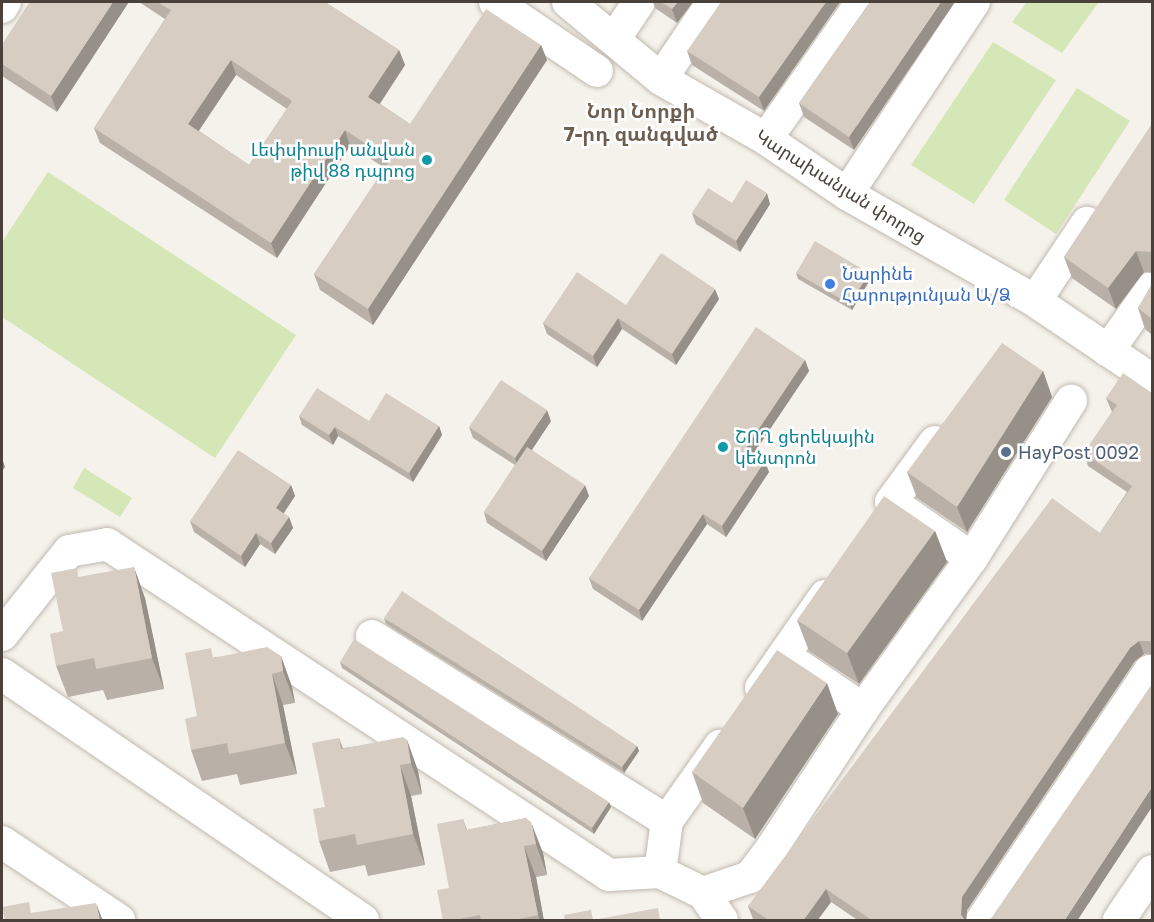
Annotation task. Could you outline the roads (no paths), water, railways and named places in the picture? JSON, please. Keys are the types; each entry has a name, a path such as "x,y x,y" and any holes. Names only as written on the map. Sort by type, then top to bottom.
{"street":[{"path":"2,7 5,2"},
{"path":"495,2 597,71"},
{"name":"Կարախանյան փողոց","path":"568,2 615,38 661,79 766,139 847,194 1035,301 1152,380"},
{"path":"615,38 639,2"},
{"path":"661,79 713,2"},
{"path":"766,139 862,2"},
{"path":"847,194 972,2"},
{"path":"1035,301 1101,202"},
{"path":"1108,351 1152,288"},
{"path":"703,893 750,877 863,708 972,558 1071,401"},
{"path":"871,531 953,418"},
{"path":"891,502 972,558"},
{"path":"2,635 69,551 106,544 609,875 660,872 703,893 722,921"},
{"path":"660,872 667,821 844,569"},
{"path":"372,636 667,821"},
{"path":"784,656 863,708"},
{"path":"982,921 1152,671"},
{"path":"2,674 363,921"},
{"path":"2,842 119,921"},
{"path":"1119,921 1152,871"}],"place":[{"name":"Լեփսիուսի անվան թիվ 88 դպրոց","path":"427,160"},
{"name":"Նարինե Հարությունյան Ա/Ձ","path":"830,284"},
{"name":"ՇՈՂ ցերեկային կենտրոն","path":"723,447"},
{"name":"HayPost 0092","path":"1006,452"}],"district":[{"name":"Նոր Նորքի 7-րդ զանգված","path":"641,122"}]}
